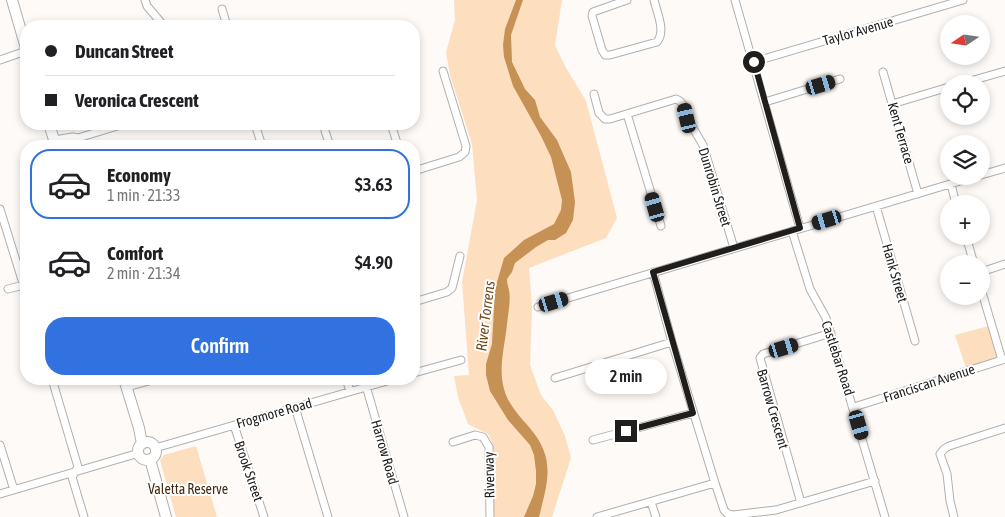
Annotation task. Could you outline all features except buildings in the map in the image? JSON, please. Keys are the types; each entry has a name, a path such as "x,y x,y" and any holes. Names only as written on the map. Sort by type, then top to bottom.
{"street":[{"path":"12,0 20,28"},
{"path":"145,0 147,6 159,20"},
{"path":"627,0 593,12 592,16 602,50 606,55 656,42 661,37 662,31 654,0"},
{"path":"735,0 800,228"},
{"name":"Taylor Avenue","path":"754,62 963,0"},
{"path":"222,9 225,20"},
{"path":"0,60 20,52"},
{"path":"989,75 1005,70"},
{"path":"420,169 460,157 465,152 466,146 443,71"},
{"name":"Kent Terrace","path":"883,72 918,194"},
{"path":"765,102 840,79"},
{"path":"892,104 940,90"},
{"path":"594,94 599,113 605,119 627,114 661,226"},
{"name":"Dunrobin Street","path":"627,114 676,99 684,106 687,118 703,145 734,248"},
{"path":"66,140 104,130"},
{"path":"325,131 328,140"},
{"path":"990,172 1005,168"},
{"path":"538,307 948,185"},
{"name":"Hank Street","path":"876,206 915,341"},
{"path":"0,212 20,273"},
{"name":"Castlebar Road","path":"792,231 810,289 826,318 831,333 885,517"},
{"path":"420,300 447,292 452,288 460,256"},
{"path":"990,269 1005,264"},
{"path":"653,272 715,484 724,510 728,514 776,510 875,481"},
{"path":"8,289 20,286"},
{"path":"986,305 1003,359"},
{"name":"Barrow Crescent","path":"801,503 760,358 762,354 831,333"},
{"path":"555,378 672,342"},
{"name":"Franciscan Avenue","path":"854,407 1003,359"},
{"path":"420,371 461,360"},
{"path":"54,385 78,467 72,478 84,517"},
{"path":"127,385 145,447 155,454 150,459 166,517"},
{"path":"348,385 350,391"},
{"name":"Frogmore Road","path":"0,494 76,472 145,447 234,425 370,385"},
{"name":"Harrow Road","path":"366,386 404,517"},
{"path":"295,407 328,517"},
{"path":"593,440 693,413"},
{"name":"Brook Street","path":"234,425 264,517"},
{"path":"954,517 947,474 940,454 949,446 1005,428"},
{"name":"Riverway","path":"453,442 475,436 483,437 487,441 489,447 490,517"},
{"path":"0,446 14,490"},
{"path":"597,517 715,484"},
{"path":"651,502 656,517"}],"green space":[{"path":"454,0 562,0 555,45 566,68 586,101 617,218 606,238 529,268 532,307 530,365 541,395 553,410 565,436 571,458 552,517 494,517 492,442 488,434 468,424 458,397 454,376 469,375 462,282 477,200 472,144 450,75 446,52 455,20"},
{"path":"992,325 1002,360 967,371 955,335"},
{"name":"Valetta Reserve","path":"196,446 217,517 176,517 160,460 164,455"}],"shaded area":[{"name":"River Torrens","path":"516,0 523,0 511,35 512,62 525,89 535,100 540,117 557,140 571,172 575,202 573,220 566,233 555,240 548,240 536,247 515,263 507,279 510,303 502,356 502,381 508,400 538,438 546,460 548,470 547,481 539,517 524,517 536,484 534,455 530,445 508,420 490,391 486,375 486,364 492,344 495,289 504,258 524,240 554,224 561,210 562,200 551,157 513,86 504,57 505,29"}],"route":[{"path":"626,431 693,413 653,272 800,228 754,62"}]}
